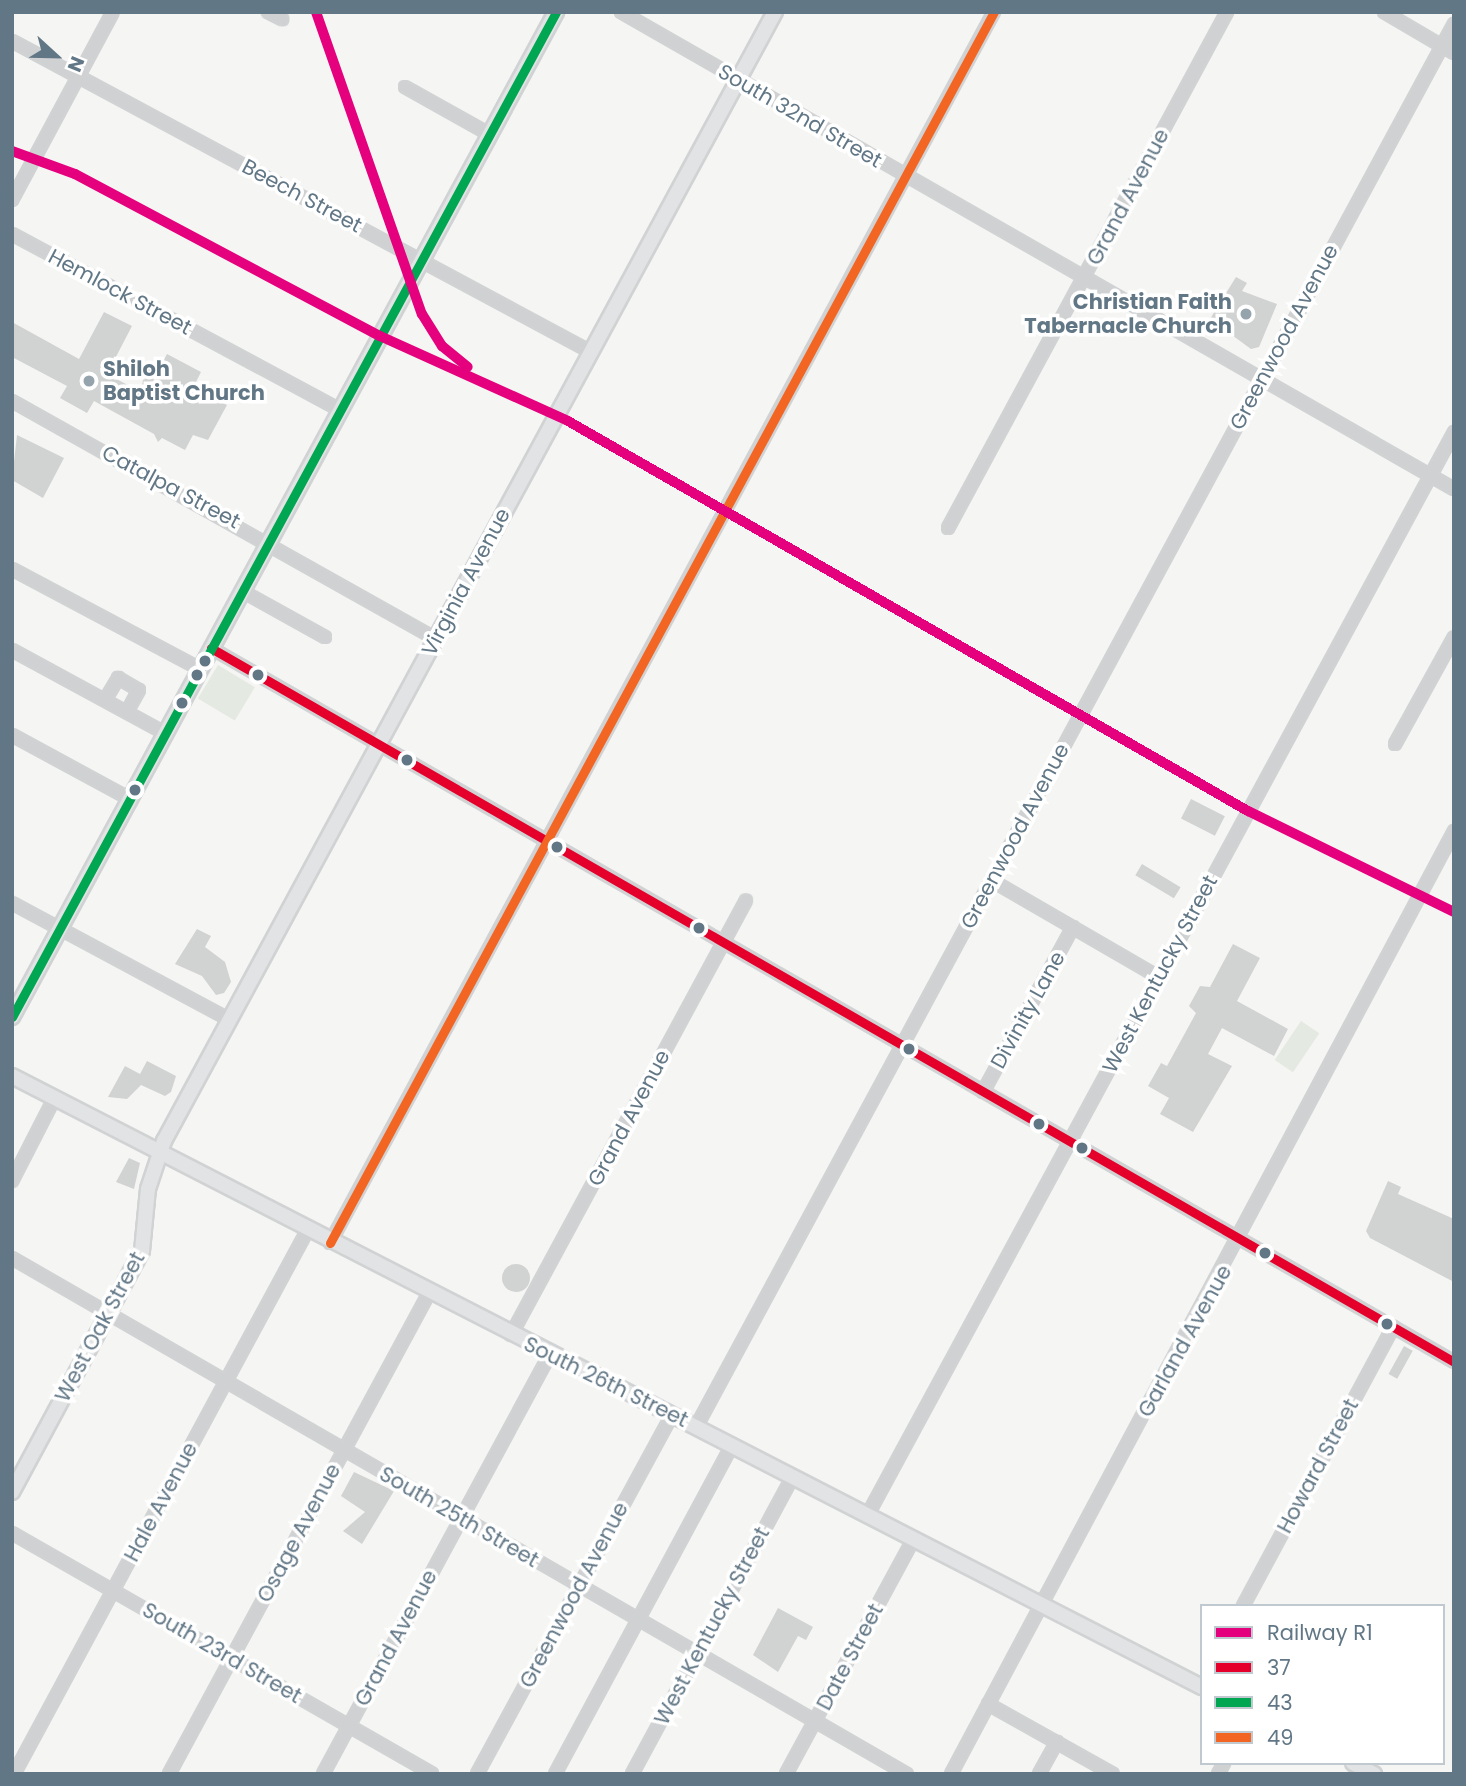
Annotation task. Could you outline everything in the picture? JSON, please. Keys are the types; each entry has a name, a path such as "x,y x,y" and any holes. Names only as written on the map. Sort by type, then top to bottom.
{"main road":[{"path":"12,1017 556,12"},
{"name":"Virginia Avenue","path":"160,1154 775,12"},
{"name":"South 26th Street","path":"12,1076 330,1243 1200,1684"},
{"name":"West Oak Street","path":"12,1492 146,1238 148,1189 160,1154"},
{"path":"1357,1765 1374,1774"}],"street":[{"path":"12,200 113,12"},
{"path":"268,12 282,19"},
{"name":"South 32nd Street","path":"621,12 1261,381 1454,489"},
{"path":"330,1243 994,12"},
{"name":"Grand Avenue","path":"948,528 1227,12"},
{"path":"1384,12 1454,53"},
{"name":"Greenwood Avenue","path":"696,1427 1454,24"},
{"name":"Beech Street","path":"12,41 591,352"},
{"path":"405,87 489,134"},
{"name":"Hemlock Street","path":"12,234 340,410"},
{"name":"Catalpa Street","path":"12,401 270,541 436,639"},
{"name":"West Kentucky Street","path":"867,1516 1454,432"},
{"path":"12,569 200,669"},
{"path":"242,591 325,637"},
{"path":"1395,744 1454,637"},
{"path":"211,648 1454,1362"},
{"path":"12,650 165,733"},
{"path":"105,701 118,678 139,690 127,712"},
{"path":"12,735 130,799"},
{"name":"Garland Avenue","path":"951,1774 1240,1239 1454,831"},
{"path":"991,880 1158,977"},
{"name":"Grand Avenue","path":"511,1335 746,900"},
{"path":"12,903 230,1020"},
{"name":"Divinity Lane","path":"983,1092 1073,928"},
{"path":"12,1181 55,1097"},
{"name":"Hale Avenue","path":"14,1774 307,1231"},
{"name":"South 25th Street","path":"12,1258 907,1774"},
{"name":"Osage Avenue","path":"169,1774 429,1293"},
{"name":"Howard Street","path":"1244,1604 1393,1327"},
{"name":"Grand Avenue","path":"323,1774 550,1355"},
{"name":"Greenwood Avenue","path":"477,1774 671,1416"},
{"path":"555,1774 731,1447"},
{"name":"West Kentucky Street","path":"632,1774 792,1478"},
{"name":"South 23rd Street","path":"12,1533 432,1774"},
{"name":"Date Street","path":"786,1774 913,1540"},
{"path":"989,1704 1113,1774"},
{"path":"1039,1774 1057,1742"}],"shaded area":[{"path":"218,665 255,687 235,721 198,698"},
{"path":"1301,1021 1319,1033 1293,1072 1275,1060"}],"building":[{"name":"Christian Faith Tabernacle Church","path":"1236,277 1247,283 1242,291 1277,304 1259,347 1251,349 1210,319"},
{"name":"Shiloh Baptist Church","path":"104,312 132,326 107,374 141,392 146,362 159,369 167,354 201,372 193,388 227,405 208,440 193,435 185,450 162,438 158,442 154,434 94,401 87,413 60,398 67,386 12,357 12,322 79,359"},
{"path":"17,435 64,458 43,498 12,480"},
{"path":"1191,799 1225,816 1215,836 1181,819"},
{"path":"1142,864 1181,887 1174,898 1135,875"},
{"path":"197,929 211,936 205,947 225,962 231,982 224,993 216,995 202,976 175,964"},
{"path":"1233,944 1260,958 1237,1001 1288,1029 1274,1056 1222,1028 1208,1054 1232,1066 1193,1132 1160,1114 1169,1098 1148,1086 1161,1063 1167,1066 1196,1013 1189,1006 1200,986 1210,987"},
{"path":"147,1061 176,1076 171,1092 165,1096 141,1085 127,1099 108,1097 125,1066 140,1074"},
{"path":"129,1158 140,1163 134,1189 116,1182"},
{"path":"1388,1181 1401,1187 1398,1194 1454,1219 1454,1282 1370,1238 1366,1231"},
{"path":"516,1264 526,1268 530,1278 526,1288 516,1292 506,1288 502,1278 506,1268"},
{"path":"1404,1346 1413,1351 1397,1379 1388,1374"},
{"path":"354,1472 394,1491 362,1544 343,1531 365,1512 341,1496"},
{"path":"778,1608 813,1627 806,1640 798,1636 778,1672 753,1655"}],"rail line":[{"name":"R1","path":"316,12 422,314 442,346 468,367"},
{"name":"R1","path":"12,151 75,174 380,336 568,421 1248,811 1454,912"}],"transit line":[{"name":"43","path":"12,1017 556,12"},
{"name":"49","path":"330,1243 994,12"},
{"name":"37","path":"211,648 1454,1362"}],"place":[{"name":"Christian Faith Tabernacle Church","path":"1246,314"},
{"name":"Shiloh Baptist Church","path":"89,381"}]}
